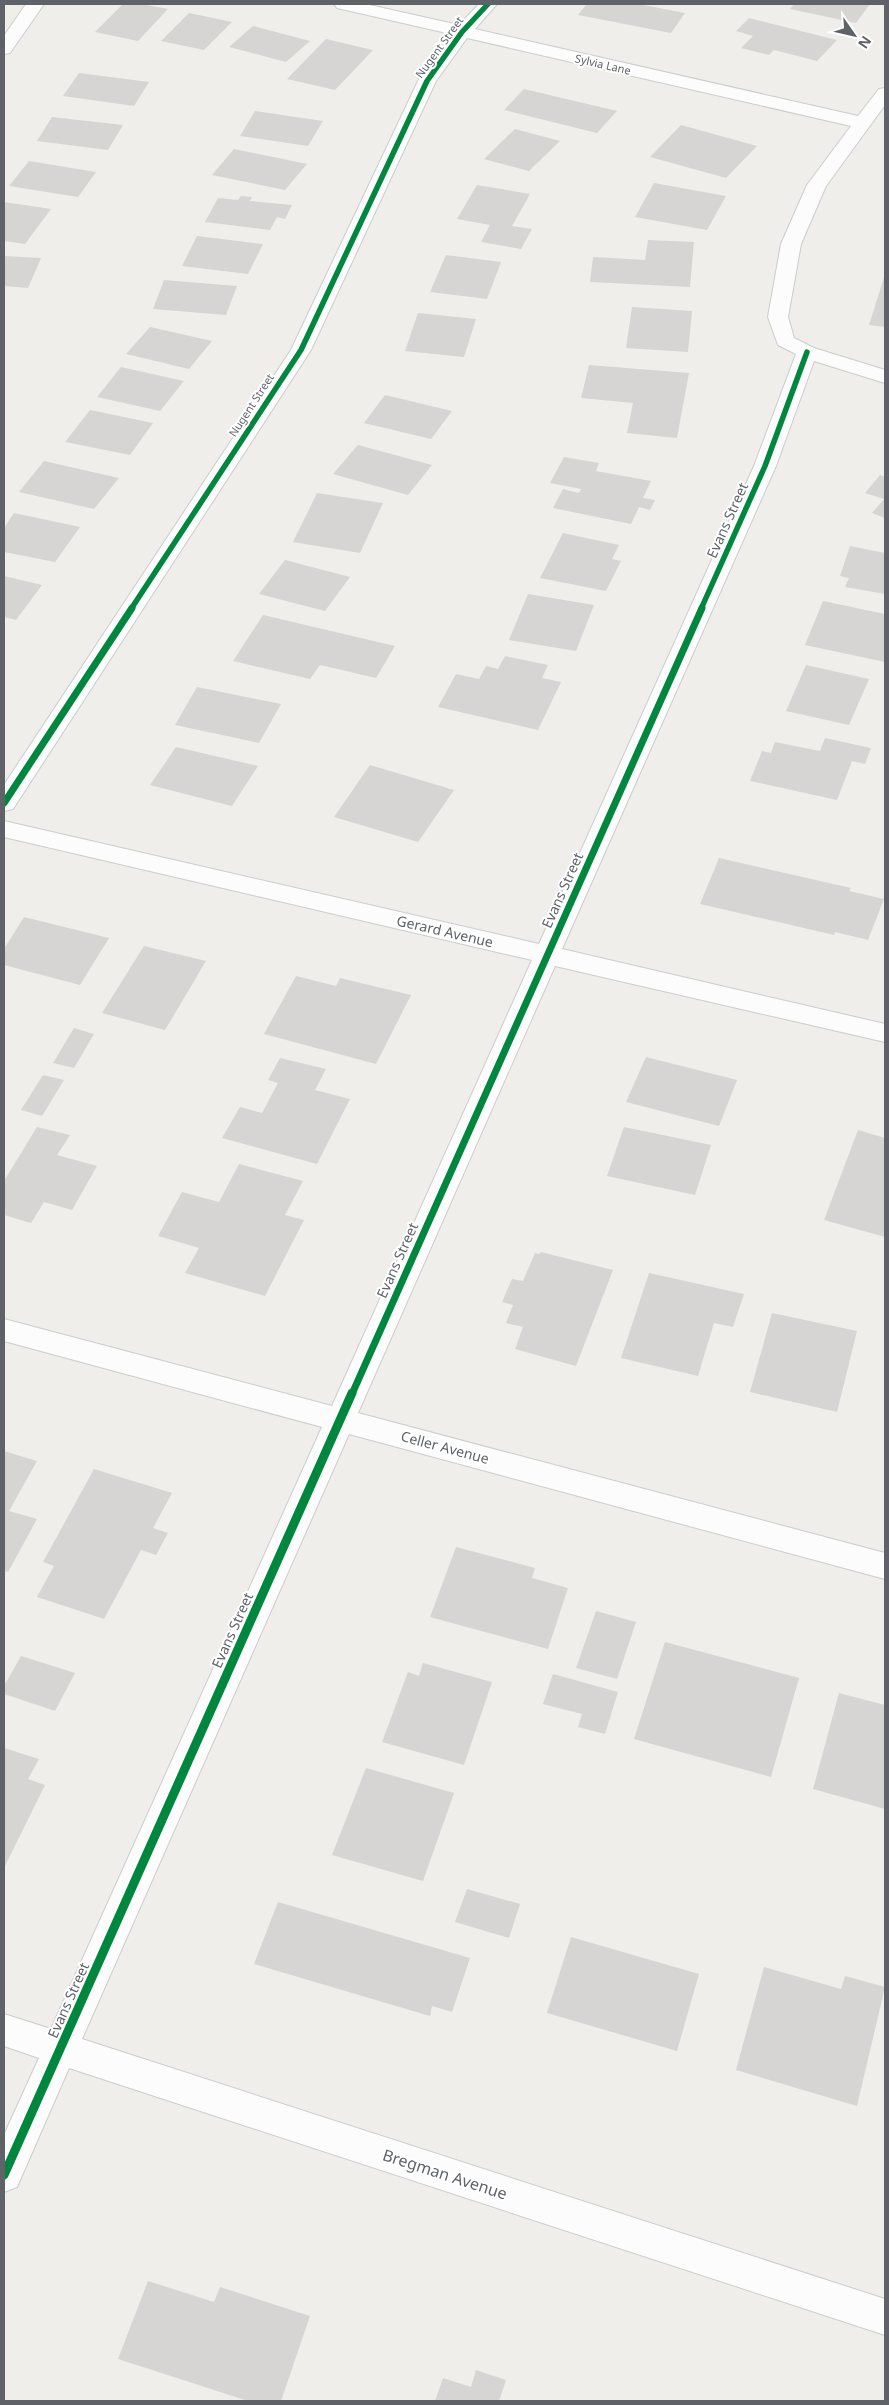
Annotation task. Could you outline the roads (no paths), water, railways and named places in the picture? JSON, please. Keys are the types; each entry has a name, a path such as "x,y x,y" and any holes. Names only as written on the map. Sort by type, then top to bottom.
{"street":[{"path":"4,49 35,4"},
{"name":"Sylvia Lane","path":"343,4 863,123"},
{"name":"Nugent Street","path":"4,803 301,350 427,81 462,32 488,4"},
{"path":"885,94 817,186 791,244 778,317 785,341 807,352 885,377"},
{"name":"Evans Street","path":"4,2175 764,466 807,352"},
{"name":"Gerard Avenue","path":"4,829 885,1033"},
{"name":"Celler Avenue","path":"4,1330 340,1418 885,1566"},
{"name":"Bregman Avenue","path":"4,2030 885,2317"}]}
